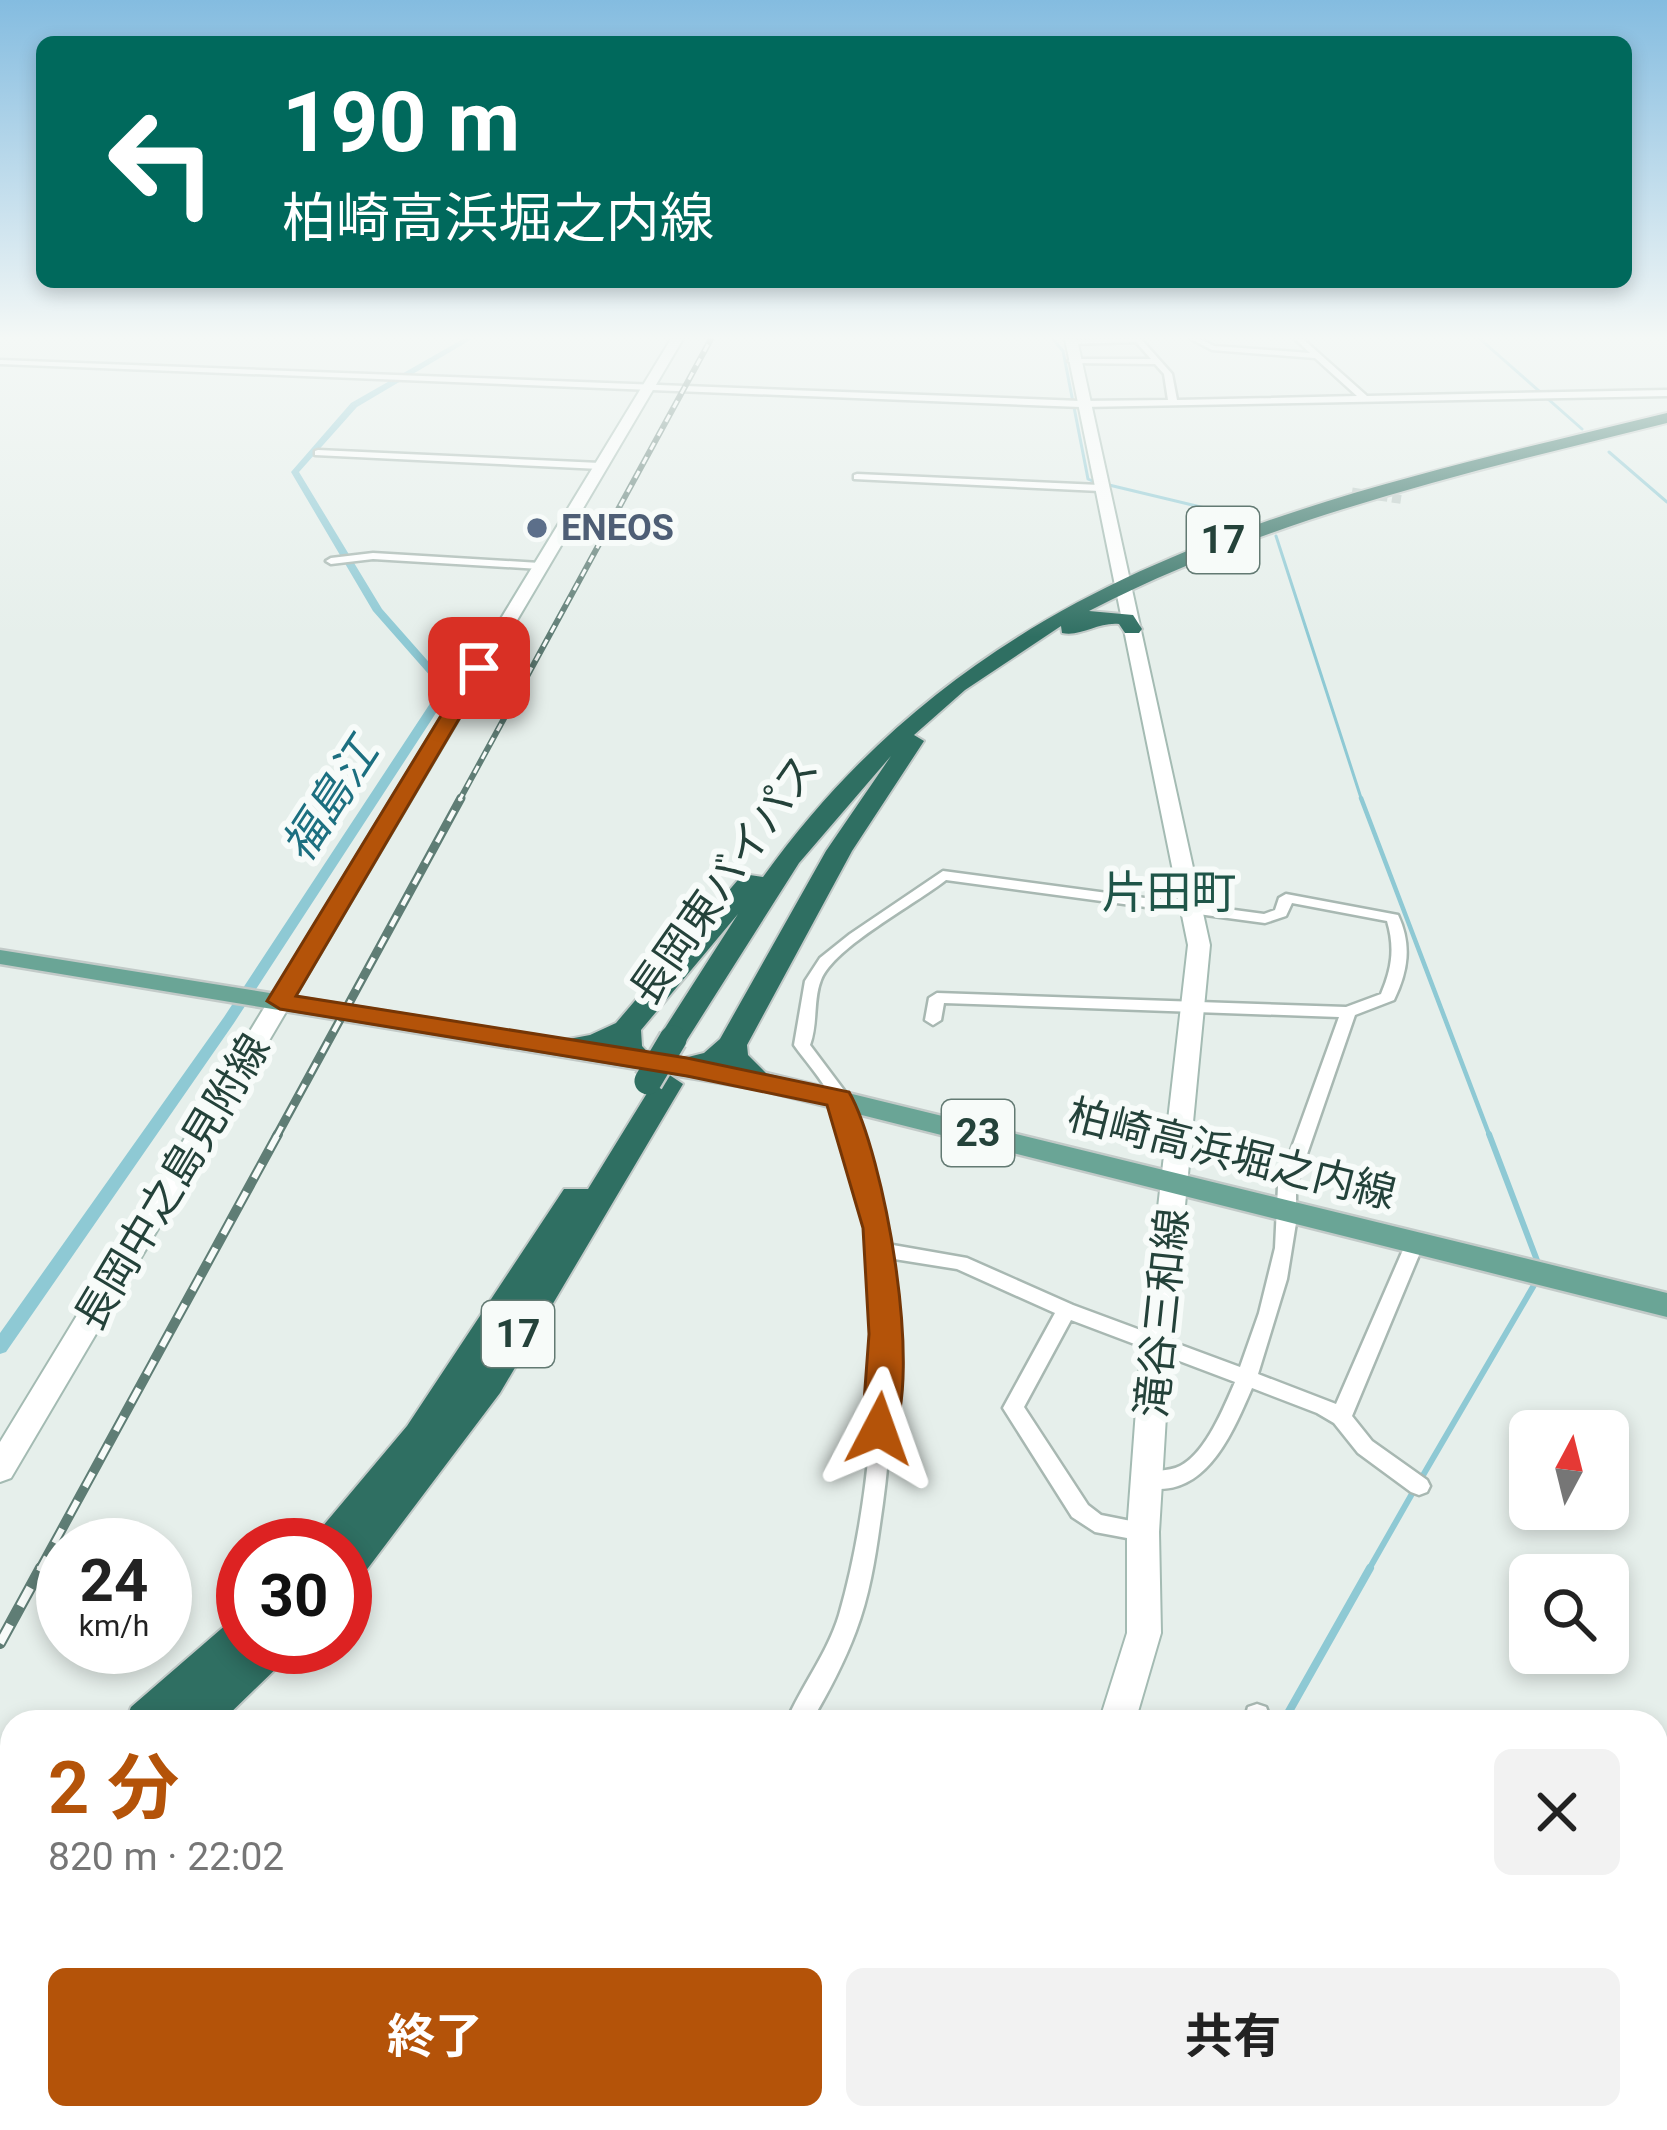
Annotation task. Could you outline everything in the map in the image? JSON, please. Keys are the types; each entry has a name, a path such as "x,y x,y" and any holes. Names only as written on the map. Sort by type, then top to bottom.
{"highway":[{"name":"17","path":"922,725 996,670 1123,588 1218,542 1360,497 1597,438"},
{"name":"17","path":"1123,588 1308,519 1603,438"},
{"path":"1115,556 1153,563 1259,525 1360,497"},
{"path":"568,1048 597,1043 626,1029 922,725 1087,618 1116,616 1132,629"},
{"path":"626,1029 628,1049 668,1063 714,1060 732,1046 819,885 850,794 922,725"},
{"name":"長岡東バイパス","path":"372,1533 476,1401 714,986 850,794"},
{"path":"732,1046 734,1058 758,1079"},
{"name":"長岡東バイパス","path":"353,1518 420,1437 490,1336 668,1063"},
{"path":"164,1710 216,1674"},
{"path":"201,1710 232,1674"}],"main road":[{"name":"長岡中之島見附線","path":"0,1468 271,999 616,438"},
{"name":"滝谷三和線","path":"1089,438 1198,945 1196,1004 1157,1343 1143,1532 1144,1633 1122,1710"},
{"name":"23","path":"0,957 271,999"},
{"name":"柏崎高浜堀之内線","path":"271,999 758,1079 1667,1305"}],"street":[{"path":"318,453 600,466"},
{"path":"857,478 1100,488"},
{"path":"333,560 540,566"},
{"path":"804,1710 837,1650 870,1539 885,1334 879,1228 829,1073 802,1045 809,1031 814,976 833,955 943,875 1272,919 1281,914 1286,898 1393,918 1404,953 1380,1003 1348,1012 937,998 933,1020"},
{"path":"1148,1480 1168,1480 1198,1465 1247,1376 1268,1306 1300,1140 1348,1012"},
{"path":"1341,1417 1415,1243"},
{"path":"878,1249 960,1263 1066,1310 1247,1376 1341,1417 1366,1447 1419,1486"},
{"path":"1066,1310 1013,1408 1080,1511 1095,1523 1143,1532"}],"waterway":[{"name":"福島江","path":"0,1347 229,1020 441,696 437,677 378,611 295,472 325,438"},
{"path":"1080,438 1088,479 1097,483"},
{"path":"1609,452 1667,502"},
{"path":"1109,485 1255,520"},
{"path":"1276,536 1361,798"},
{"path":"1361,798 1490,1137"},
{"path":"1489,1134 1538,1263"},
{"path":"1422,1477 1537,1280"},
{"path":"1368,1571 1413,1492"},
{"path":"1290,1710 1370,1568"}],"tunnel":[{"path":"1352,492 1405,500"}],"railway":[{"path":"459,801 657,438"},
{"path":"276,1137 461,798"},
{"path":"68,1518 278,1134"},
{"path":"0,1643 36,1577"}],"place":[{"name":"ENEOS","path":"537,528"}],"district":[{"name":"片田町","path":"1169,892"}],"route":[{"path":"479,668 280,1001 758,1079 839,1098 879,1228 885,1334 879,1429"}]}
